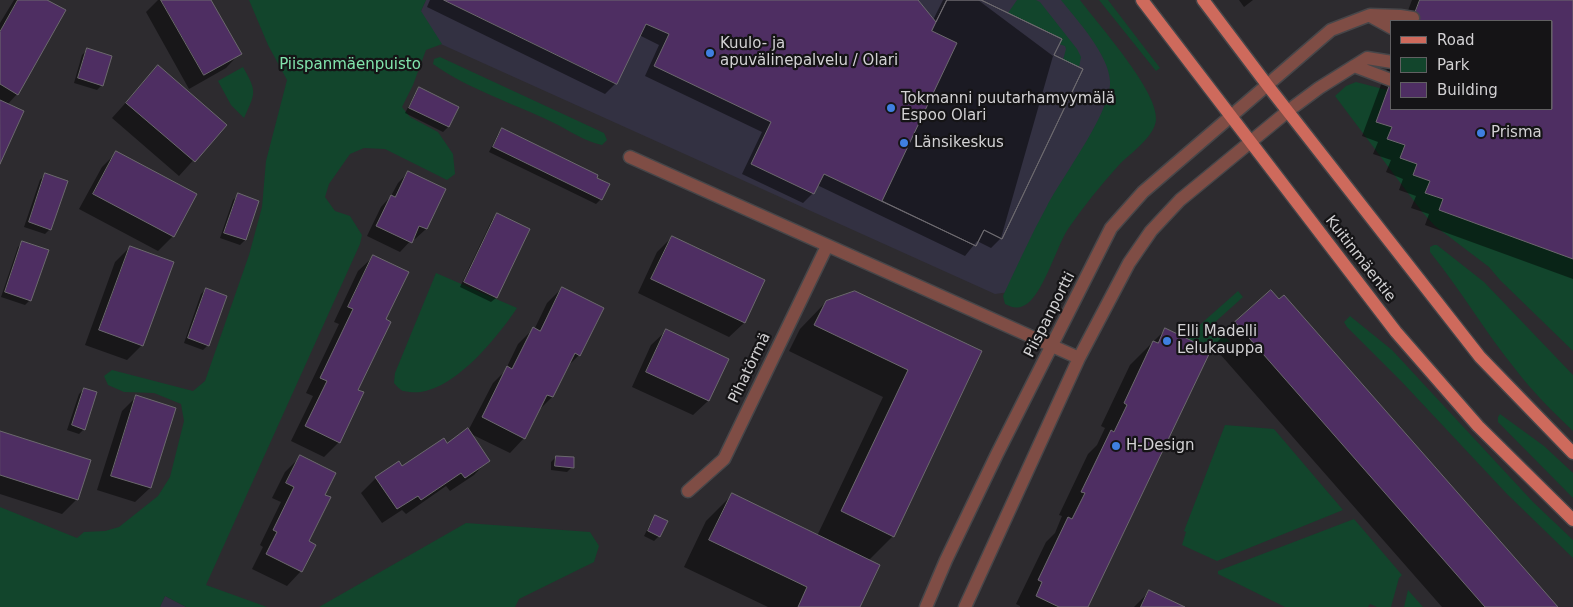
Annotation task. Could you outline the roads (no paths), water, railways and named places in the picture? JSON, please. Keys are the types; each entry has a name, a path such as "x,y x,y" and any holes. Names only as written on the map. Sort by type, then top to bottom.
{"main road":[{"name":"Kuitinmäentie","path":"1142,0 1396,332 1478,426 1573,520"},
{"path":"1203,0 1480,357 1573,453"}],"street":[{"name":"Piispanportti","path":"926,607 997,454 1111,228 1143,192 1331,30 1370,15"},
{"path":"1370,15 1413,18"},
{"path":"1370,15 1390,27"},
{"path":"965,607 1079,358 1129,264 1151,231 1180,200 1288,111 1367,58 1390,62"},
{"path":"1354,66 1390,80"},
{"path":"630,157 1079,358"},
{"name":"Pihatörmä","path":"688,491 724,459 827,246"}],"place":[{"name":"Kuulo- ja apuvälinepalvelu / Olari","path":"710,53"},
{"name":"Tokmanni puutarhamyymälä Espoo Olari","path":"891,108"},
{"name":"Prisma","path":"1481,133"},
{"name":"Länsikeskus","path":"904,143"},
{"name":"Elli Madelli Lelukauppa","path":"1167,341"},
{"name":"H-Design","path":"1116,446"}],"park label":[{"name":"Piispanmäenpuisto","path":"350,65"}]}
